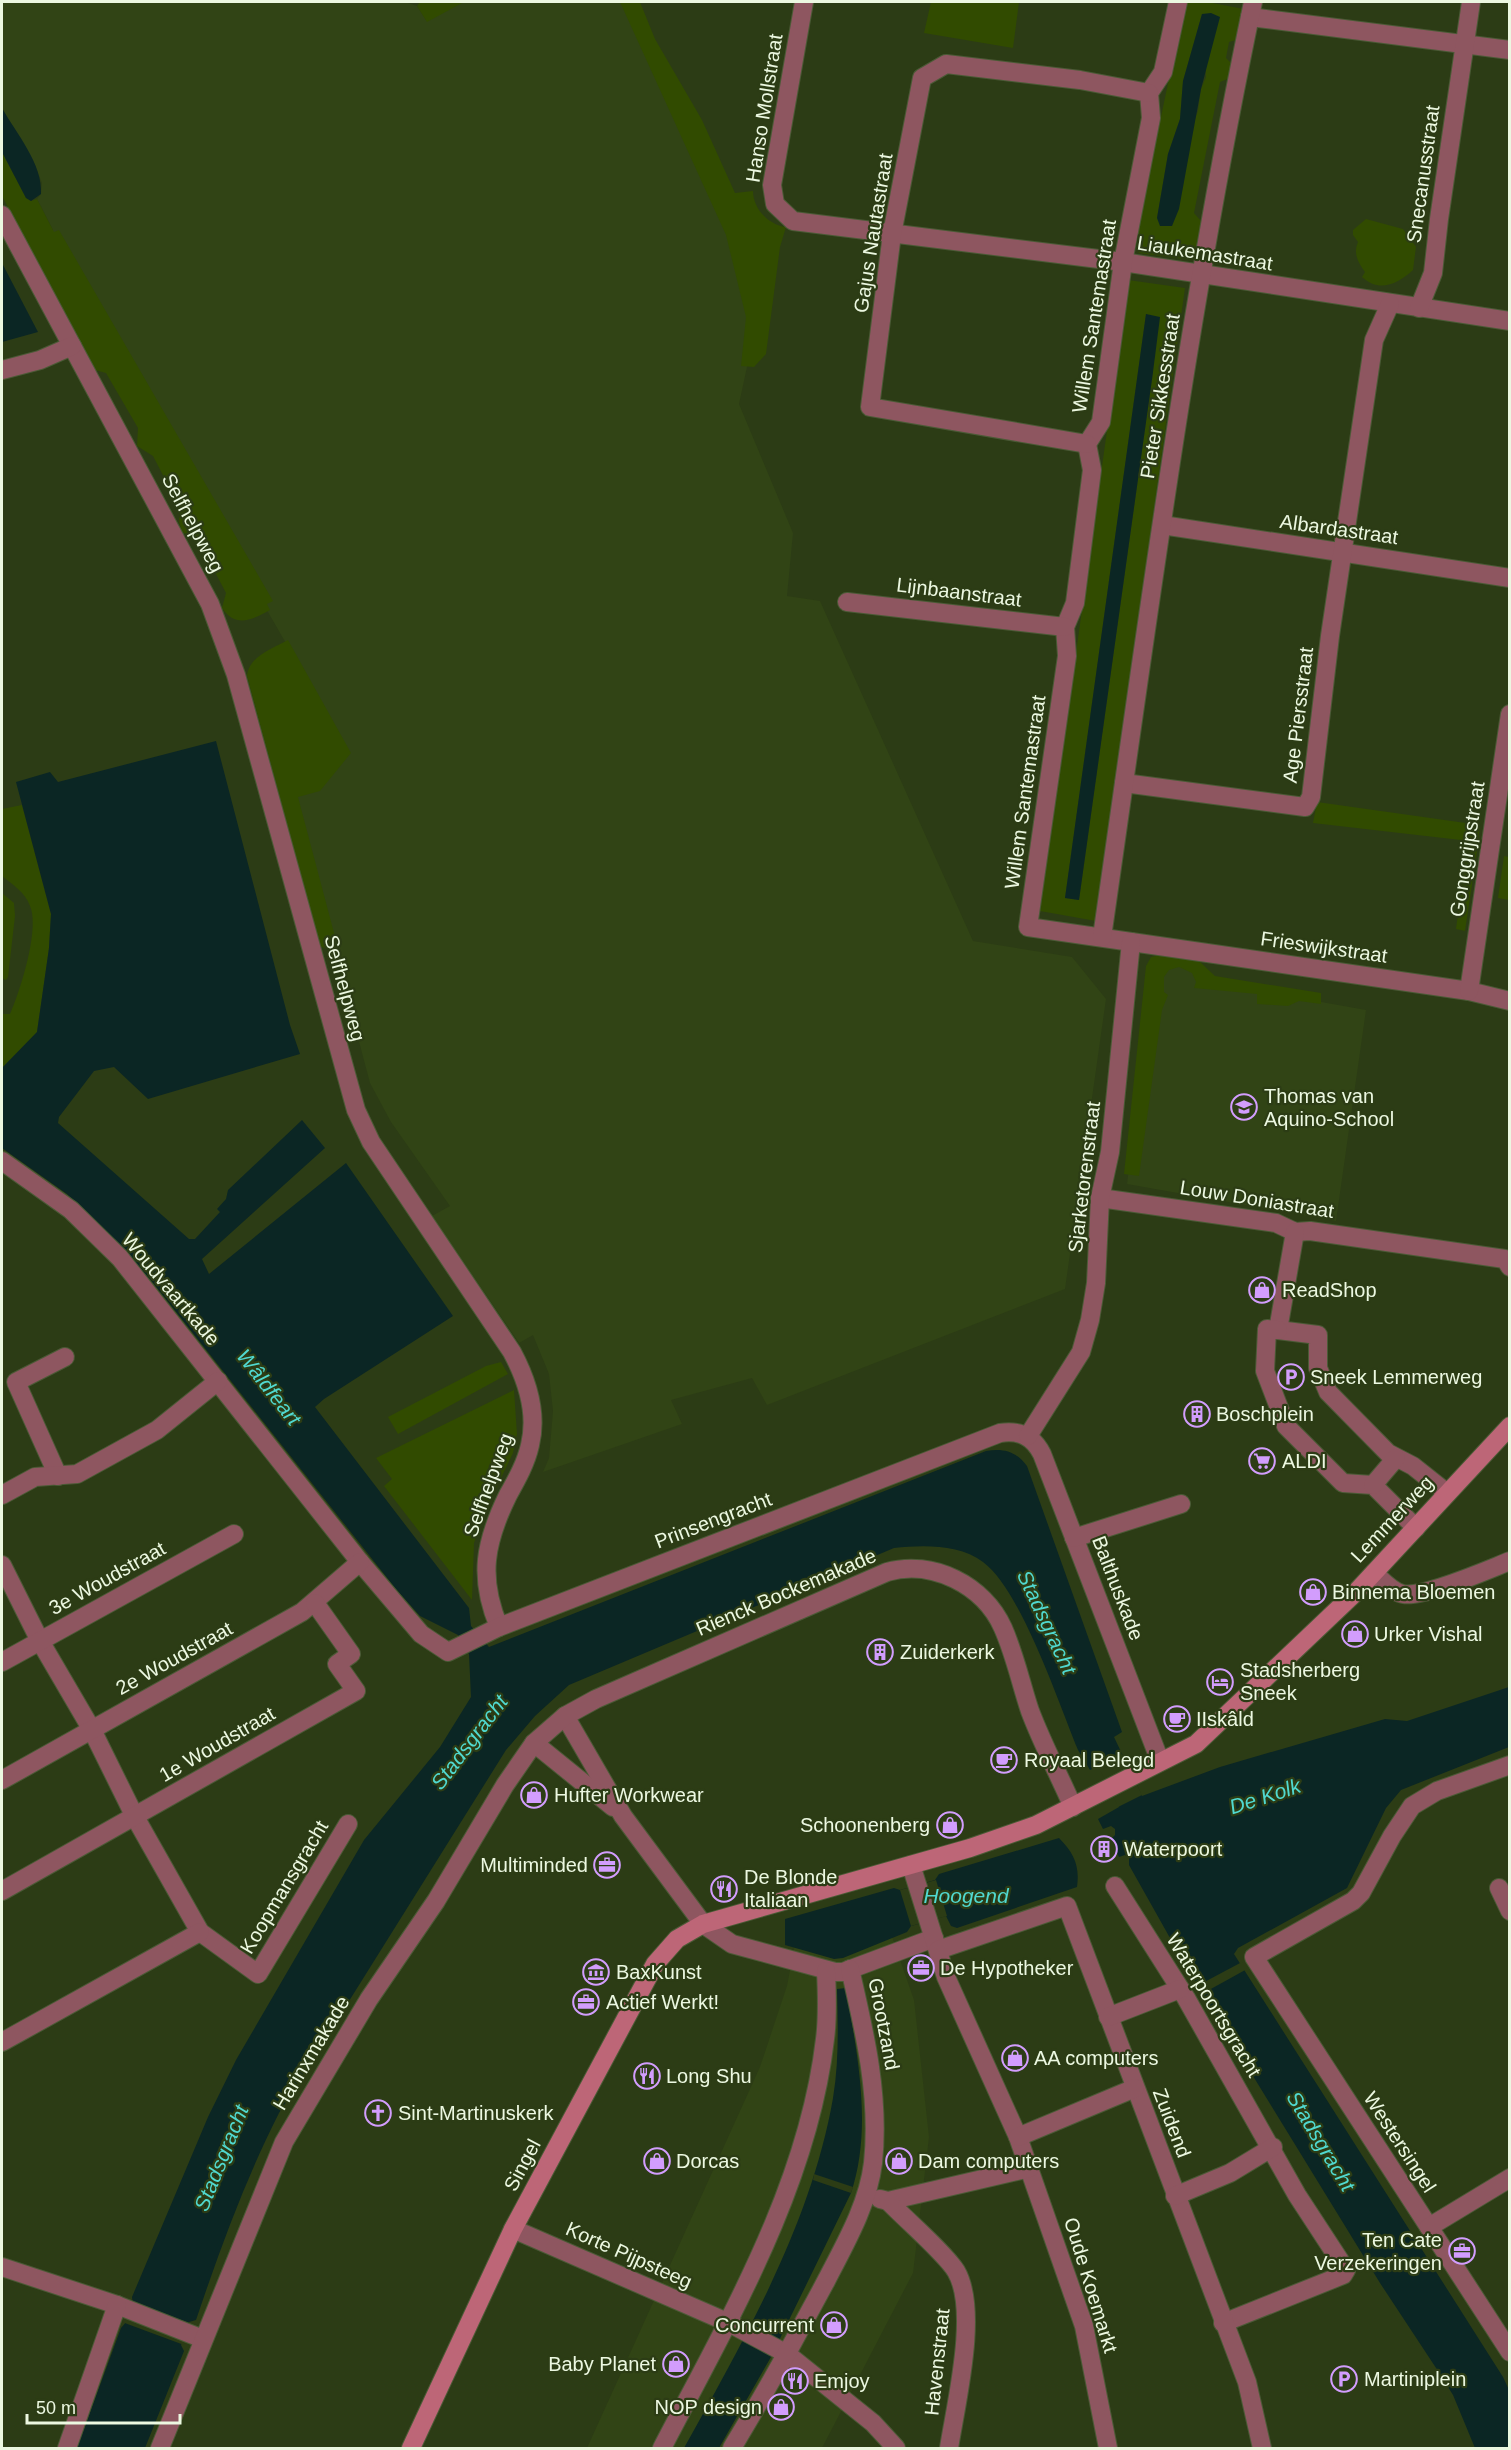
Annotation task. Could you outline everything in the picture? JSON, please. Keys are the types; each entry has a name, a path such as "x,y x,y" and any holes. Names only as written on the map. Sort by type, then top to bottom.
{"main road":[{"name":"Lemmerweg","path":"1073,1806 1196,1744 1374,1573 1509,1426"},
{"path":"703,1924 992,1840 1036,1825 1073,1806"},
{"name":"Singel","path":"411,2448 513,2229 655,1964 677,1939 703,1924"}],"street":[{"name":"Hanso Mollstraat","path":"804,2 772,185 775,204 793,221 892,234"},
{"path":"1149,93 1163,72 1178,2"},
{"name":"Snecanusstraat","path":"1419,308 1433,273 1471,2"},
{"name":"Pieter Sikkesstraat","path":"1102,937 1162,525 1202,275 1251,9 1323,27 1509,50"},
{"name":"Gajus Nautastraat","path":"1087,444 870,407 892,234 922,78 946,64 1080,80 1149,93"},
{"name":"Willem Santemastraat","path":"1131,942 1028,927 1067,656 1065,627 1075,603 1092,470 1087,444 1101,422 1123,262 1151,118 1149,93"},
{"name":"Selfhelpweg","path":"2,215 210,604 230,654 356,1110 371,1142 512,1352 524,1375 531,1398 531,1443 493,1530 485,1564 488,1598 499,1627"},
{"name":"Liaukemastraat","path":"892,234 1123,262 1509,321"},
{"path":"1344,552 1374,340 1390,304"},
{"path":"2,370 39,360 72,346"},
{"name":"Albardastraat","path":"1162,525 1509,578"},
{"name":"Age Piersstraat","path":"1124,783 1305,807 1311,797 1330,636 1344,552"},
{"name":"Lijnbaanstraat","path":"847,602 1065,627"},
{"name":"Gonggrijpstraat","path":"1469,991 1509,714"},
{"name":"Frieswijkstraat","path":"1131,942 1469,991 1509,1000"},
{"name":"Sjarketorenstraat","path":"1028,1436 1081,1352 1090,1320 1095,1283 1100,1198 1110,1152 1131,942"},
{"name":"Woudvaartkade","path":"2,1161 71,1210 120,1258 360,1562 421,1634"},
{"name":"Louw Doniastraat","path":"1100,1198 1276,1223 1295,1232 1310,1231 1505,1260 1509,1267"},
{"path":"1278,1330 1295,1232"},
{"path":"1416,1528 1373,1485 1343,1483 1286,1426 1265,1371 1267,1329 1318,1335 1318,1368 1328,1392 1396,1458 1413,1466 1447,1493"},
{"path":"58,1476 15,1382 65,1357"},
{"path":"2,1495 34,1477 77,1474 157,1430 218,1381"},
{"name":"Prinsengracht","path":"421,1634 455,1655 482,1634 499,1627 1000,1433 1014,1432 1028,1436"},
{"name":"Balthuskade","path":"1028,1436 1037,1444 1042,1454 1160,1761"},
{"path":"1373,1485 1396,1458"},
{"path":"1074,1538 1181,1504"},
{"name":"3e Woudstraat","path":"2,1662 234,1534"},
{"path":"1374,1573 1394,1590 1409,1594 1468,1577 1509,1561"},
{"name":"2e Woudstraat","path":"2,1780 315,1603 360,1562"},
{"path":"2,1565 40,1641 92,1730 135,1817 200,1932 2,2042"},
{"name":"Rienck Bockemakade","path":"565,1716 596,1699 887,1572 905,1567 930,1569 953,1577 972,1590 989,1607 1003,1627 1031,1712 1073,1806"},
{"name":"1e Woudstraat","path":"2,1891 357,1691 337,1664 351,1654 315,1603"},
{"path":"565,1716 623,1816 703,1924 732,1944 826,1971 825,2038 820,2074 801,2150 762,2250 662,2448"},
{"name":"Harinxmakade","path":"160,2448 197,2336 284,2142 369,1999 436,1901 505,1785 534,1743 565,1716"},
{"path":"534,1743 623,1816"},
{"name":"Westersingel","path":"1509,1765 1437,1791 1412,1806 1392,1836 1361,1893 1353,1901 1254,1957 1509,2352"},
{"name":"Koopmansgracht","path":"200,1932 258,1974 348,1824"},
{"name":"Oude Koemarkt","path":"911,1865 946,1977 1018,2137 1084,2326 1108,2448"},
{"name":"Waterpoortsgracht","path":"1115,1886 1180,1989 1273,2147 1297,2195 1346,2270 1343,2275 1223,2323"},
{"path":"1499,1888 1509,1911"},
{"name":"Zuidend","path":"933,1936 1067,1906 1223,2323"},
{"path":"850,1969 933,1936"},
{"name":"Grootzand","path":"732,2448 782,2351 856,2222 866,2195 873,2165 873,2087 867,2042 850,1969 843,1972 826,1971"},
{"path":"1108,2018 1180,1989"},
{"path":"1018,2137 1135,2088"},
{"path":"1175,2196 1230,2173 1273,2147"},
{"path":"866,2195 888,2201 1030,2168"},
{"path":"1429,2227 1509,2178"},
{"name":"Havenstraat","path":"888,2201 955,2270 966,2298 965,2338 949,2448"},
{"name":"Korte Pijpsteeg","path":"513,2229 727,2322"},
{"path":"2,2267 197,2336"},
{"path":"67,2448 122,2308"},
{"path":"727,2322 782,2351 873,2423 896,2448"},
{"path":"1223,2323 1247,2382 1262,2448"}],"shaded area":[{"path":"2,2 405,2 417,6 426,20 459,2 628,2 729,216 752,344 739,404 793,533 787,596 820,601 973,941 1072,957 1106,999 1065,1289 767,1405 752,1378 671,1400 682,1424 543,1472 549,1458 553,1411 549,1374 533,1335 519,1343 432,1216 450,1206 391,1122 370,1083 262,676 287,645 49,232 53,230 37,199 41,194 42,183 34,163 2,108"},
{"path":"420,2 464,2 427,22 417,6"},
{"path":"620,2 640,2 655,39 702,120 735,193 753,191 756,204 763,215 773,223 786,227 780,247 766,354 754,367 741,366 746,317 726,235"},
{"path":"931,2 1019,2 1013,48 924,33"},
{"path":"1185,2 1207,2 1244,9 1236,40 1229,42 1226,58 1232,64 1230,78 1220,82 1194,213 1201,221 1195,253 1184,259 1139,253 1134,246","holes":["1202,14 1206,77 1201,89 1198,111 1157,218 1168,154 1180,119 1183,81"]},
{"path":"2,152 26,198 31,201 37,199 54,232 59,230 273,601 267,604 270,610 251,619 239,620 227,614 222,608 226,593 198,540 182,532 179,522 180,508 153,456 137,446 138,428 106,373 95,370 2,196"},
{"path":"1366,219 1403,229 1416,247 1413,270 1395,283 1375,285 1362,277 1365,272 1357,258 1358,242 1353,235 1353,230"},
{"path":"1128,280 1185,288 1096,921 1040,911","holes":["1146,314 1153,372 1079,900 1065,898"]},
{"path":"288,640 351,753 320,791 298,797 338,948 329,950 320,946 247,676 252,663 257,658"},
{"path":"1317,802 1480,825 1478,842 1313,823"},
{"path":"22,805 51,914 49,948 37,1032 2,1068 2,1014 10,1014 28,960 32,916 25,897 2,876 2,809"},
{"path":"1467,849 1477,851 1465,931 1456,929"},
{"path":"1504,856 1509,857 1509,900 1498,898"},
{"path":"2,893 14,903 15,916 6,980 2,978"},
{"path":"1160,955 1199,961 1215,976 1321,993 1321,1004 1299,1001 1288,1006 1257,1004 1257,994 1194,988 1196,982 1192,973 1179,967 1169,970 1164,977 1164,992 1168,995 1162,1010 1139,1176 1124,1174 1146,966 1151,957"},
{"name":"Thomas van Aquino-School","path":"1155,962 1193,965 1205,981 1366,1010 1336,1221 1127,1184"},
{"path":"501,1362 508,1374 398,1434 388,1417 486,1366"},
{"path":"514,1390 517,1434 513,1453 485,1511 474,1543 472,1600 384,1486 392,1479 376,1458"},
{"path":"890,1931 914,2000 929,2137 913,2273 823,2446 821,2448 587,2448 760,2067 787,1986 796,1939"}],"water":[{"path":"1211,13 1220,17 1201,89 1179,209 1172,226 1160,226 1157,218 1168,154 1180,119 1183,81 1202,14"},
{"path":"2,108 28,149 38,171 41,194 31,201 26,198 2,152"},
{"path":"2,263 38,332 2,342"},
{"path":"1146,314 1160,317 1079,900 1065,898"},
{"path":"216,741 290,1025 300,1054 148,1099 114,1067 94,1071 59,1117 58,1123 189,1239 195,1239 220,1212 217,1209 226,1199 228,1190 302,1120 325,1148 202,1259 209,1274 346,1163 453,1316 315,1407 469,1608 471,1626 489,1647 986,1451 998,1450 1014,1454 1027,1466 1122,1732 1114,1737 1142,1796 1220,1767 1385,1719 1407,1721 1509,1687 1509,1747 1401,1790 1386,1808 1347,1888 1238,1948 1234,1954 1503,2377 1509,2390 1509,2448 1475,2448 1453,2395 1380,2283 1188,1970 1129,1865 1129,1858 1125,1855 1119,1857 1111,1839 1115,1835 1115,1829 1111,1826 1103,1829 1098,1819 1119,1807 1099,1766 1090,1770 1078,1750 1038,1649 1011,1597 997,1576 973,1556 952,1549 917,1546 894,1548 569,1685 535,1716 506,1750 279,2113 234,2215 196,2320 189,2322 181,2345 184,2351 145,2448 77,2448 121,2328 130,2314 132,2297 208,2117 236,2060 364,1840 440,1747 471,1697 469,1654 458,1635 420,1616 396,1589 150,1279 67,1194 2,1148 2,1068 37,1032 49,948 51,914 16,782 50,772 58,782"},
{"name":"Hoogend","path":"1059,1838 1075,1860 1078,1873 1077,1887 957,1928 951,1926 946,1916 911,1926 907,1932 843,1958 834,1959 785,1945 785,1919 894,1888 900,1890 935,1880 939,1874"},
{"path":"846,1988 858,2064 862,2117 858,2168 851,2193 771,2357 719,2448 684,2448 730,2365 773,2279 809,2190 823,2145 835,2084 838,2044 837,1989"}],"pier":[{"path":"1122,1754 1142,1795 1118,1807 1098,1766"},
{"path":"936,1880 947,1916 911,1926 900,1890"},
{"path":"1242,1962 1247,1969 1200,1995 1195,1987"},
{"path":"814,2174 853,2187 851,2193 813,2180"},
{"path":"130,2301 192,2324 184,2345 122,2322"}],"place":[{"name":"Thomas van Aquino-School","path":"1244,1107"},
{"name":"ReadShop","path":"1262,1290"},
{"name":"Sneek Lemmerweg","path":"1291,1377"},
{"name":"Boschplein","path":"1197,1414"},
{"name":"ALDI","path":"1262,1461"},
{"name":"Binnema Bloemen","path":"1313,1592"},
{"name":"Urker Vishal","path":"1355,1634"},
{"name":"Zuiderkerk","path":"880,1652"},
{"name":"Stadsherberg Sneek","path":"1220,1682"},
{"name":"IIskâld","path":"1177,1719"},
{"name":"Royaal Belegd","path":"1004,1760"},
{"name":"Hufter Workwear","path":"534,1795"},
{"name":"Schoonenberg","path":"950,1825"},
{"name":"Waterpoort","path":"1104,1849"},
{"name":"Multiminded","path":"607,1865"},
{"name":"De Blonde Italiaan","path":"724,1889"},
{"name":"De Hypotheker","path":"921,1968"},
{"name":"BaxKunst","path":"596,1972"},
{"name":"Actief Werkt!","path":"586,2002"},
{"name":"AA computers","path":"1015,2058"},
{"name":"Long Shu","path":"647,2076"},
{"name":"Sint-Martinuskerk","path":"378,2113"},
{"name":"Dorcas","path":"657,2161"},
{"name":"Dam computers","path":"899,2161"},
{"name":"Ten Cate Verzekeringen","path":"1462,2251"},
{"name":"Concurrent","path":"834,2325"},
{"name":"Baby Planet","path":"676,2364"},
{"name":"Martiniplein","path":"1344,2379"},
{"name":"Emjoy","path":"795,2381"},
{"name":"NOP design","path":"781,2407"}],"water label":[{"name":"Wâldfeart","path":"269,1387"},
{"name":"Stadsgracht","path":"1047,1622"},
{"name":"Stadsgracht","path":"469,1742"},
{"name":"De Kolk","path":"1265,1796"},
{"name":"Stadsgracht","path":"1321,2141"},
{"name":"Stadsgracht","path":"221,2158"}]}
